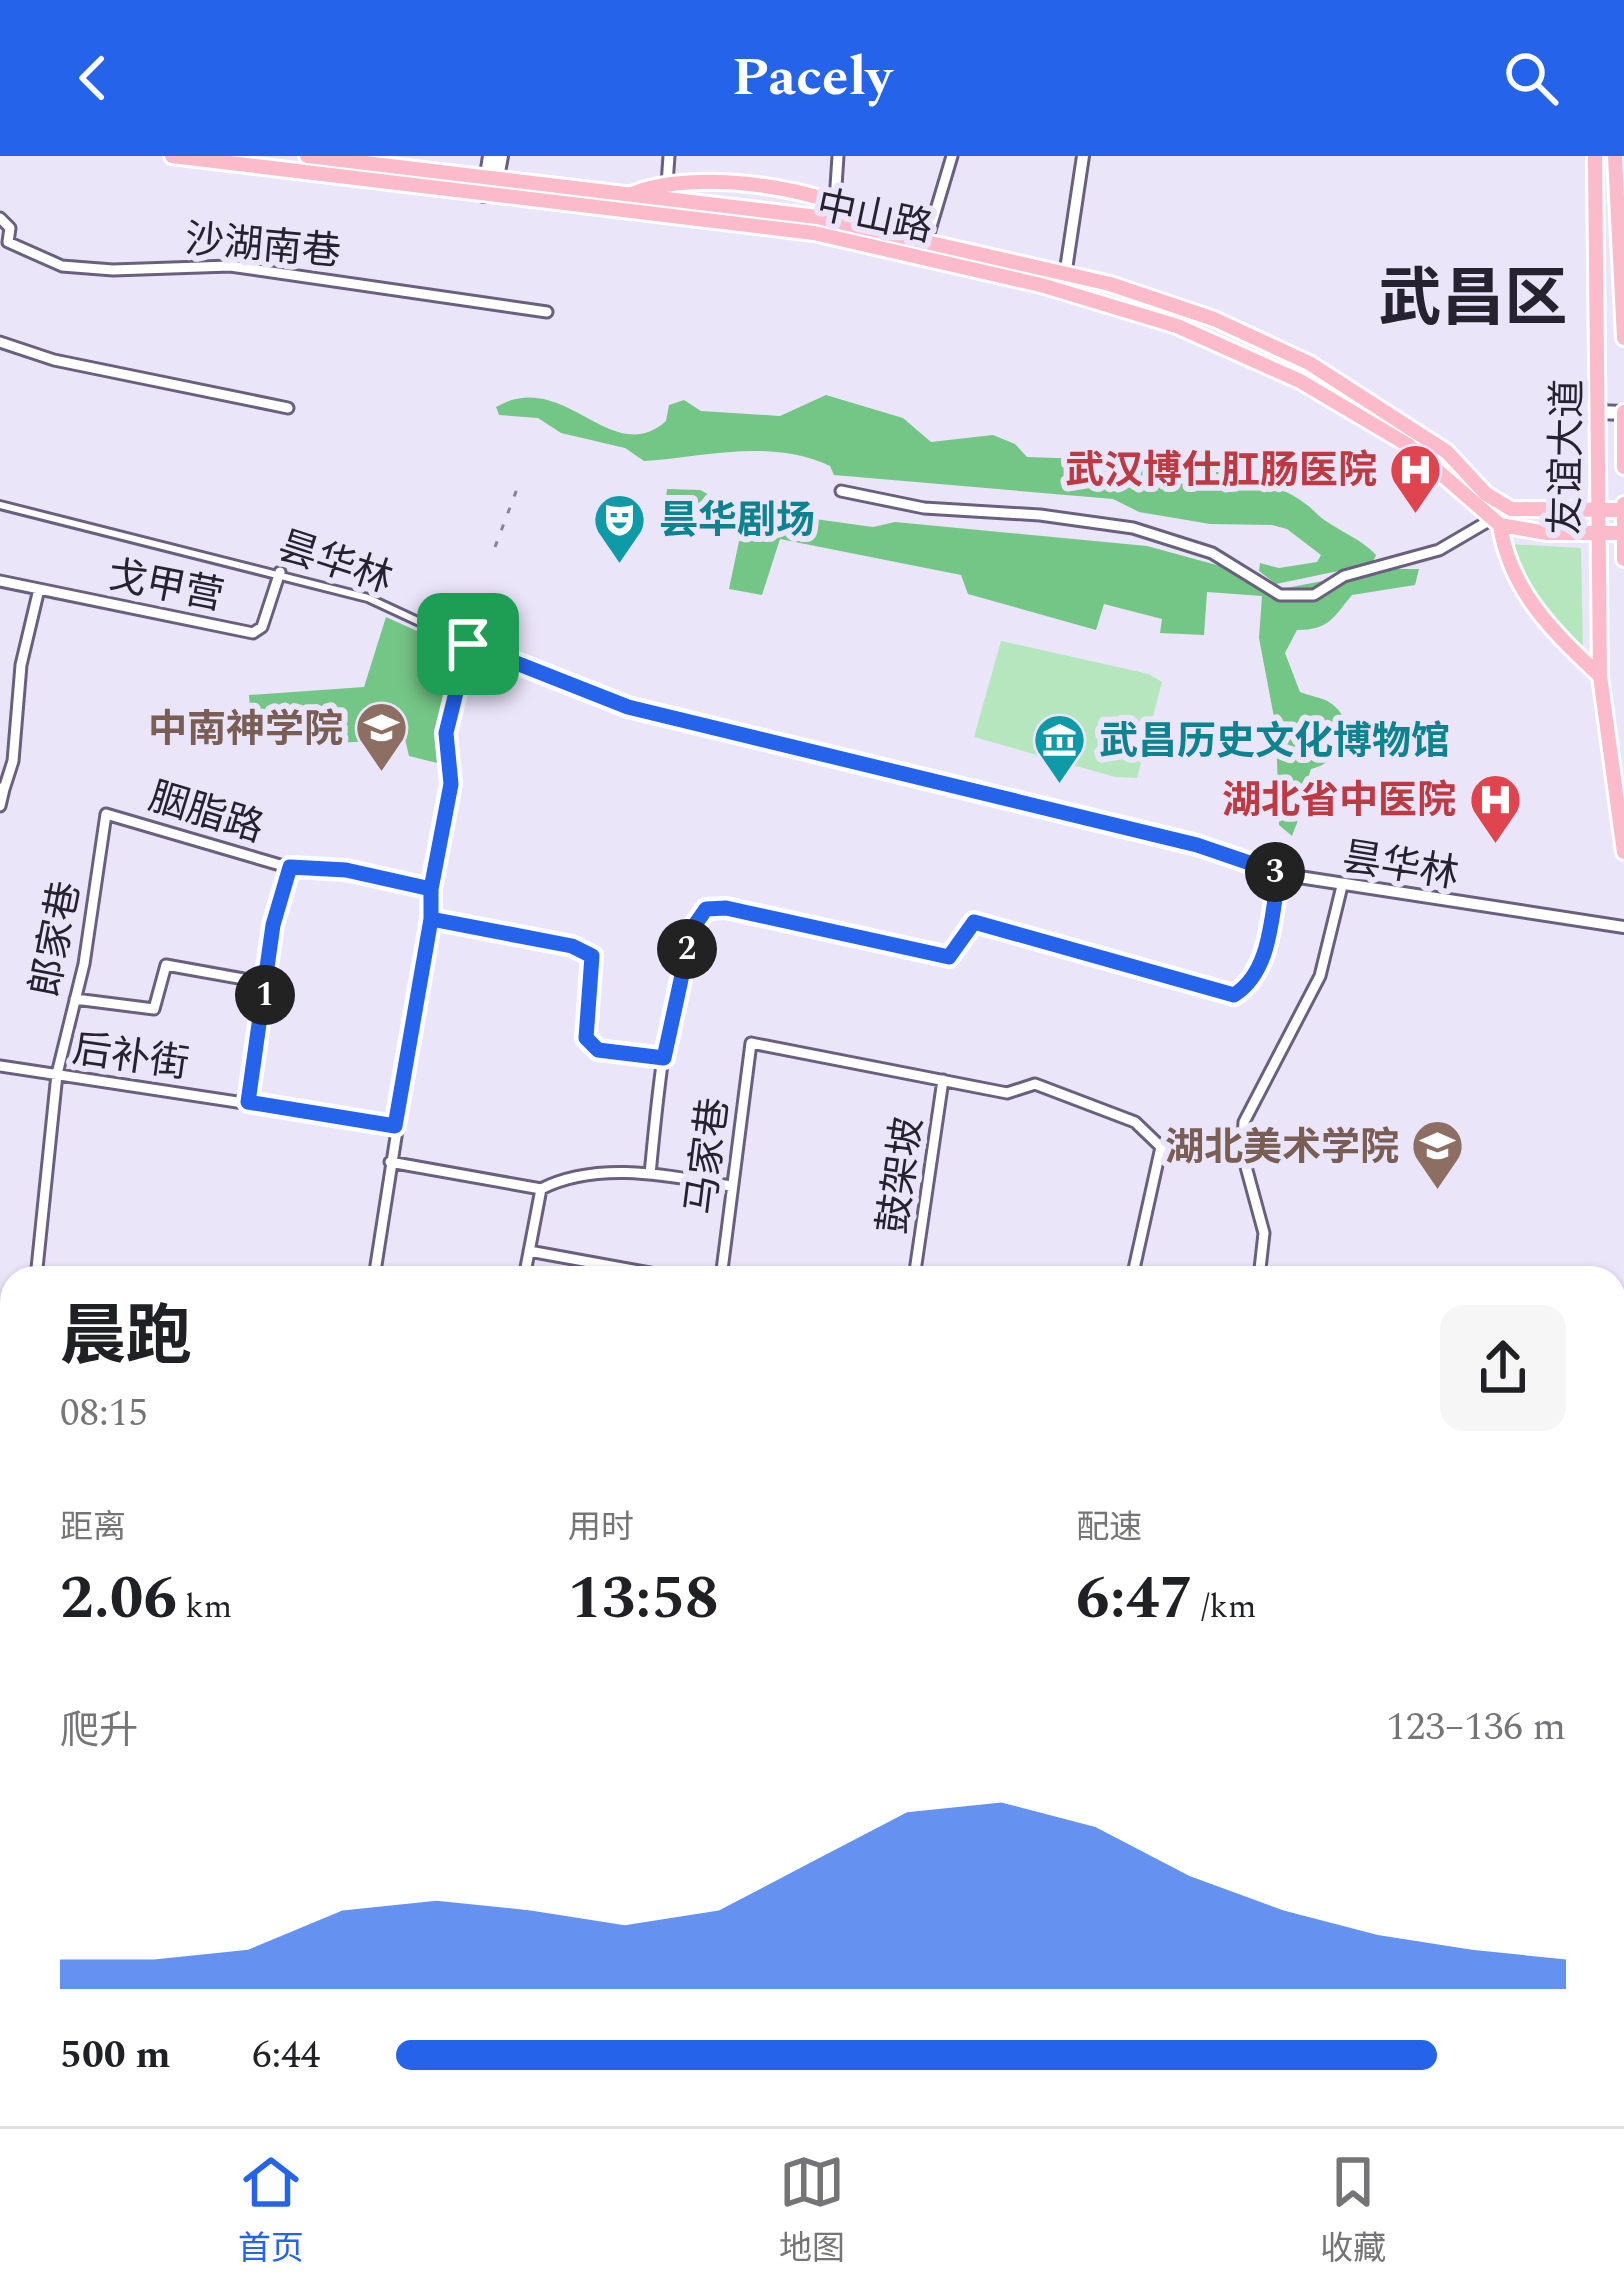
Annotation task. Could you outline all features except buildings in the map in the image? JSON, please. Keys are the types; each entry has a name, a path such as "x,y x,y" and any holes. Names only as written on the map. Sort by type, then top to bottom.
{"main road":[{"name":"中山路","path":"172,156 817,217 1066,272 1214,319 1309,363 1447,452 1486,494 1511,509 1623,510"},
{"name":"中山路","path":"307,156 814,233 1061,291 1178,326 1300,381 1408,445 1496,522"},
{"path":"490,156 490,187"},
{"path":"490,187 501,156"},
{"name":"友谊大道","path":"1595,156 1598,412 1594,532 1600,682"},
{"name":"友谊大道","path":"1615,156 1624,338"},
{"path":"627,196 693,181 835,201 885,230"},
{"path":"1598,412 1624,412"},
{"name":"友谊大道","path":"1624,412 1624,467"},
{"name":"友谊大道","path":"1624,501 1624,559"},
{"path":"1623,534 1547,533 1496,522 1506,563 1521,589 1550,629 1600,682 1624,852"}],"street":[{"path":"667,184 669,156"},
{"path":"835,201 838,156"},
{"path":"927,240 952,156"},
{"path":"1061,291 1083,156"},
{"name":"沙湖南巷","path":"0,218 10,228 8,242 62,266 113,270 230,266 547,312"},
{"path":"0,342 54,360 288,408"},
{"path":"841,491 924,508 1040,515 1133,528 1212,553 1280,595 1314,595 1344,575 1439,550 1496,522"},
{"name":"昙华林","path":"0,505 280,572 368,598 468,644 628,707 1197,845 1279,873 1624,927"},
{"name":"戈甲营","path":"0,581 253,633 262,627 280,572"},
{"path":"0,806 14,760 21,665 39,589"},
{"path":"376,1266 451,784 446,733 468,644"},
{"name":"胭脂路","path":"106,814 290,867 346,870 431,889"},
{"name":"郎家巷","path":"37,1266 57,1074 75,999 106,814"},
{"path":"248,1102 273,925 290,867"},
{"path":"650,1174 664,1058 692,929 706,909 726,908 949,957 974,922 1234,995 1251,984 1263,961 1279,873"},
{"path":"1260,1266 1264,1233 1242,1152 1244,1122 1328,955 1342,886"},
{"path":"431,919 572,946 592,956 586,1038 598,1050 664,1058"},
{"path":"75,999 154,1009 166,964 266,982"},
{"name":"马家巷","path":"722,1266 752,1042 943,1080"},
{"name":"后补街","path":"0,1066 395,1126"},
{"path":"943,1080 1006,1094 1035,1084 1135,1122 1161,1147 1242,1152"},
{"name":"鼓架坡","path":"916,1266 943,1080"},
{"path":"1135,1266 1161,1147"},
{"path":"390,1162 541,1189 565,1177 650,1174 730,1186"},
{"path":"526,1266 541,1189"},
{"path":"529,1251 611,1266"}],"green space":[{"path":"826,395 903,418 931,442 993,435 1015,444 1027,457 1085,459 1093,450 1111,450 1247,477 1296,497 1376,555 1372,564 1276,584 1259,571 1260,563 1279,568 1317,562 1321,555 1287,529 1272,525 1210,524 1139,512 1113,499 834,475 830,466 784,453 738,451 644,461 625,448 561,433 538,418 499,415 496,407 521,398 544,399 626,434 646,433 666,421 669,405 684,400 701,411 780,416"},
{"path":"667,489 700,490 734,508 873,527 895,522 1147,546 1235,570 1263,586 1281,589 1385,569 1419,569 1415,585 1352,595 1323,625 1297,630 1285,653 1300,692 1329,702 1339,711 1346,731 1332,759 1311,769 1307,781 1333,818 1300,815 1292,836 1279,825 1276,728 1259,638 1262,596 1207,592 1204,635 1160,633 1162,619 1104,604 1096,630 968,594 961,575 780,539 762,595 729,589 742,527 665,507"},
{"path":"1509,544 1581,548 1583,650 1534,595 1506,553"},
{"path":"386,617 452,647 456,658 439,721 441,764 409,756 405,739 337,743 333,713 289,714 290,736 252,740 249,695 364,687"},
{"path":"1001,641 1149,674 1162,682 1137,778 1115,777 974,737"}],"railway":[{"path":"495,547 517,489"}],"place":[{"name":"武汉博仕肛肠医院","path":"1416,515"},
{"name":"昙华剧场","path":"620,565"},
{"name":"中南神学院","path":"382,774"},
{"name":"武昌历史文化博物馆","path":"1060,786"},
{"name":"湖北省中医院","path":"1495,845"},
{"name":"湖北美术学院","path":"1438,1192"}],"district":[{"name":"武昌区","path":"1473,297"}],"route":[{"path":"468,644 446,733 451,784 431,889 431,919 395,1126 248,1102 273,925 290,867 346,870 431,889 431,919 572,946 592,956 586,1038 598,1050 664,1058 692,929 706,909 726,908 949,957 960,949 974,922 1234,995 1251,984 1263,961 1279,873 1197,845 628,707 468,644"}]}
